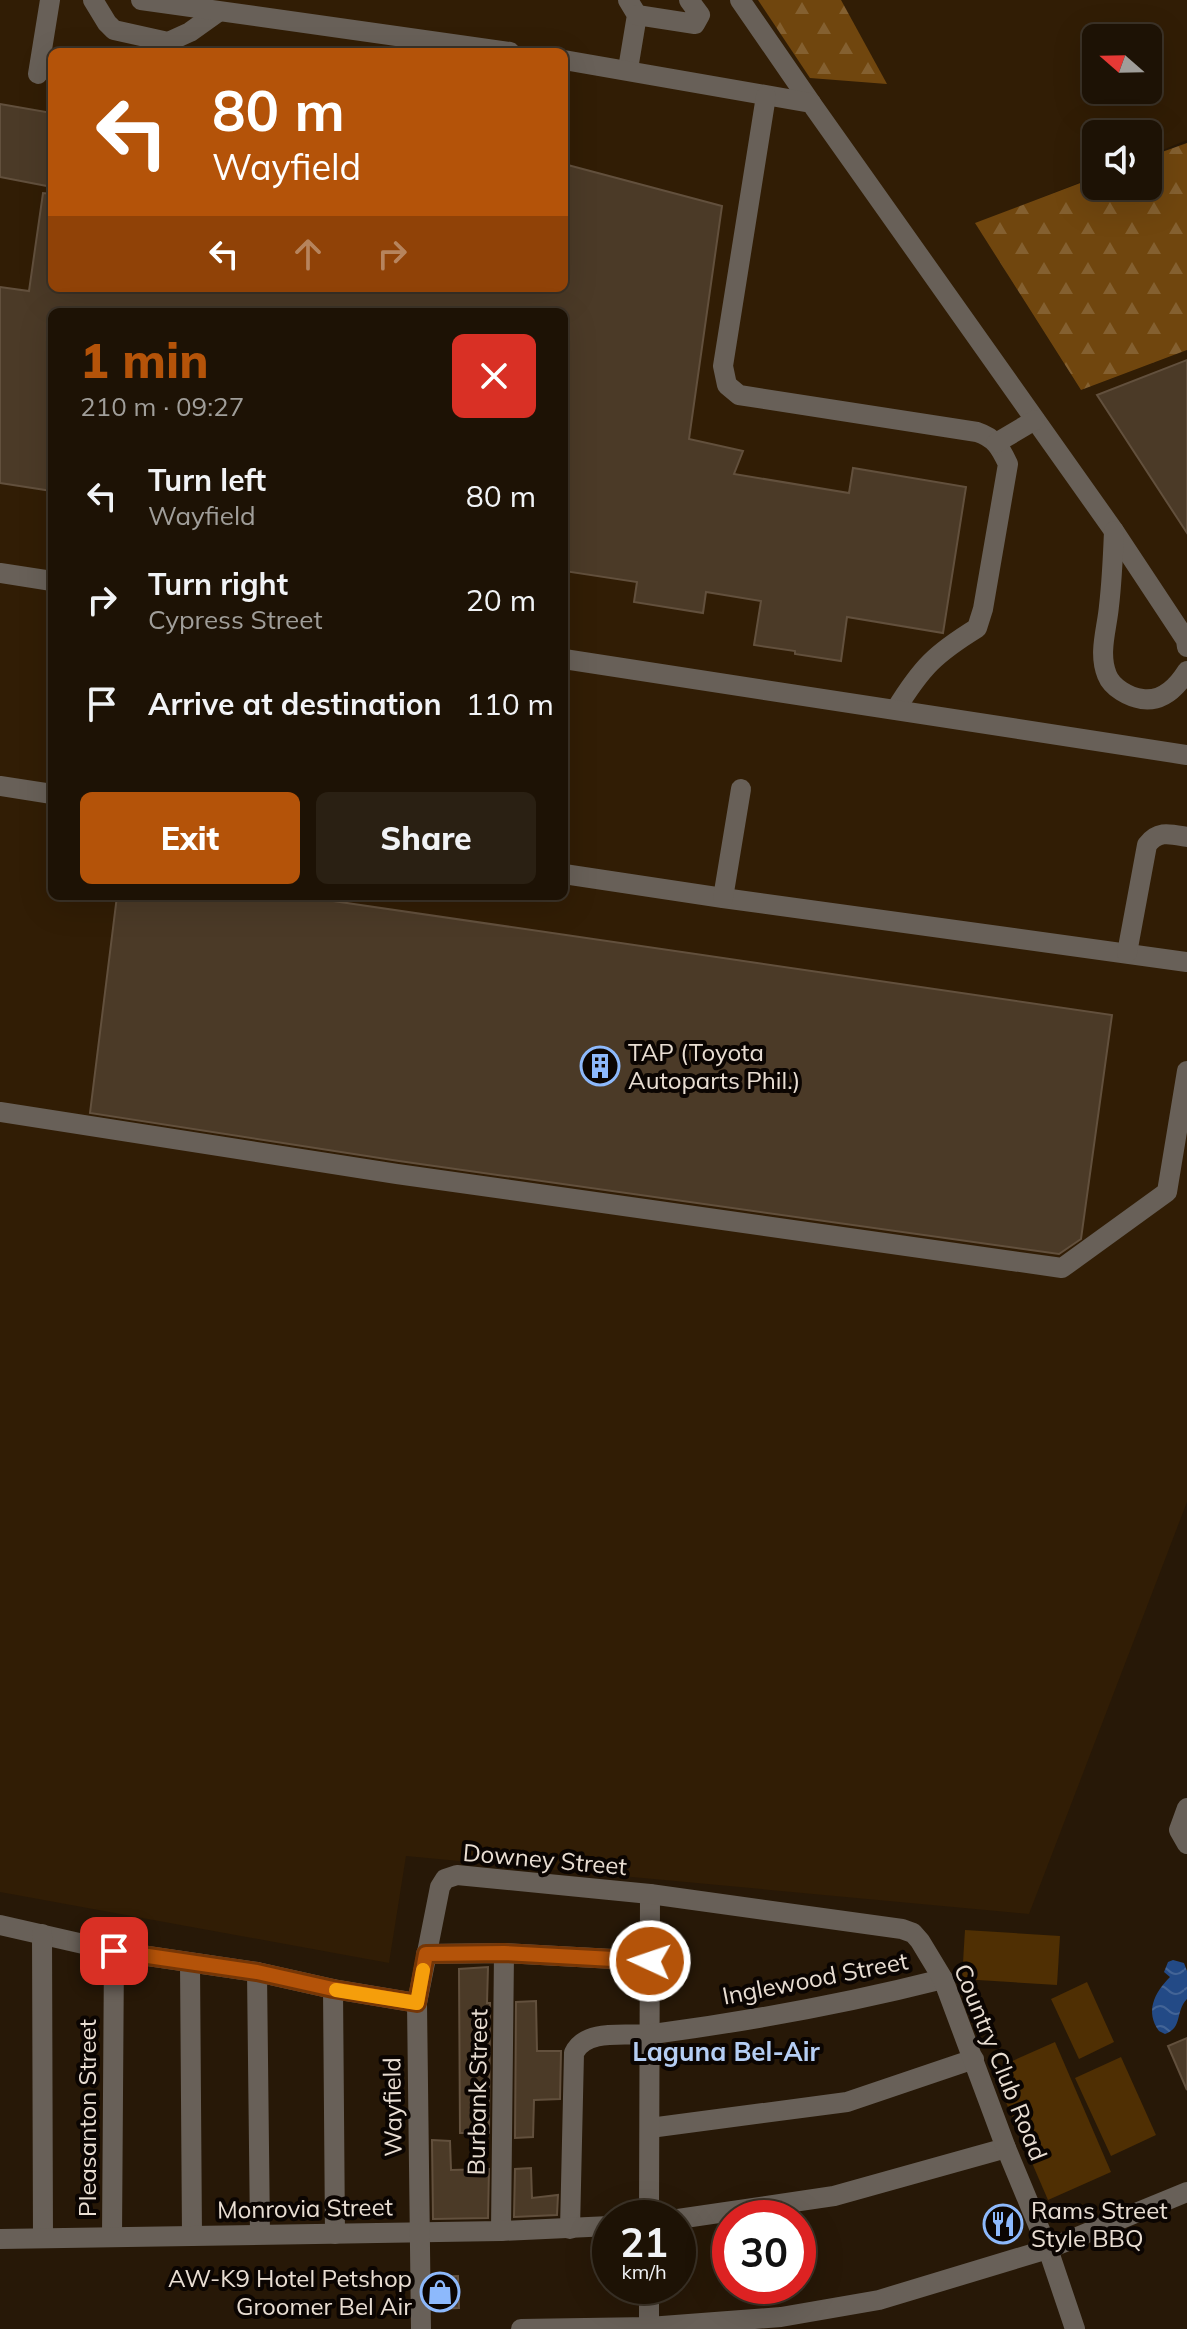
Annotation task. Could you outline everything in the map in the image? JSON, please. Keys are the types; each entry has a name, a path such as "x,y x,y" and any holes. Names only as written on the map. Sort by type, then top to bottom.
{"street":[{"path":"38,74 50,0"},
{"path":"93,0 114,30 168,42 190,32 218,12"},
{"path":"141,0 218,12 244,7 486,48"},
{"path":"628,69 632,7 695,24 700,15 689,0"},
{"path":"740,0 1114,531 1187,643"},
{"path":"568,61 811,103"},
{"path":"766,96 723,366 727,385 739,395 977,432 991,437 1008,464 977,628 950,644 923,667 896,709"},
{"path":"996,443 1035,420"},
{"path":"1114,531 1103,647 1107,675 1116,688 1143,699 1160,697 1177,688 1187,671"},
{"path":"0,573 48,580"},
{"path":"568,660 1187,755"},
{"path":"0,786 48,793"},
{"path":"723,898 741,789"},
{"path":"1127,953 1147,845 1153,837 1162,833 1187,837"},
{"path":"568,875 1187,962"},
{"path":"0,1112 397,1174 1062,1268 1167,1192 1187,1071"},
{"path":"1187,1808 1179,1830 1187,1844"},
{"name":"Downey Street","path":"440,1887 445,1879 457,1875 650,1894"},
{"name":"Wayfield","path":"421,2329 417,2003 440,1887"},
{"path":"649,2200 650,1894"},
{"name":"Country Club Road","path":"650,1894 913,1933 943,1979 1006,2148 1048,2249 1075,2329"},
{"path":"0,1925 114,1951 257,1972 417,2003"},
{"path":"42,1934 43,2238"},
{"name":"Pleasanton Street","path":"112,2237 114,1951"},
{"path":"426,1954 504,1953 650,1961"},
{"name":"Burbank Street","path":"501,2231 504,1953"},
{"path":"190,1963 192,2236"},
{"path":"257,1972 260,2234"},
{"name":"Inglewood Street","path":"570,2229 574,2053 578,2044 588,2037 650,2035 856,2000 943,1979"},
{"path":"333,1989 335,2234"},
{"path":"650,2128 847,2102 974,2059"},
{"path":"696,2216 834,2196 1006,2148"},
{"path":"521,2329 649,2328 781,2317 879,2300 1048,2249 1187,2192"},
{"name":"Monrovia Street","path":"0,2239 592,2227"},
{"path":"649,2304 649,2328"}],"shaded area":[{"path":"0,0 1187,0 1187,140 1162,150 1162,120 1082,120 1082,182 976,224 1081,390 1187,350 1187,1502 1029,1914 406,1856 389,1963 0,1892"},
{"path":"965,1930 1060,1936 1057,1985 962,1979"},
{"path":"1087,1982 1114,2042 1079,2059 1051,1999"},
{"path":"1055,2042 1111,2172 1048,2200 992,2070"},
{"path":"1121,2057 1156,2135 1111,2156 1075,2078"}],"green space":[{"path":"758,0 841,0 887,84 810,78"},
{"path":"1187,143 1187,350 1081,390 975,223 1082,182 1082,200 1162,200 1162,152"}],"water":[{"path":"1168,1962 1184,1963 1187,1971 1187,1999 1174,2028 1165,2034 1155,2024 1152,2010 1156,1996 1170,1977 1164,1972"}],"building":[{"path":"0,104 48,112 48,186 0,177"},
{"path":"568,165 722,206 689,439 743,451 734,474 849,493 853,468 966,487 943,633 847,617 841,661 795,654 795,651 754,645 761,601 706,592 703,613 634,602 637,582 568,572 568,308 48,308 48,490 0,483 0,287 29,291 43,193 48,194 48,292 568,292"},
{"path":"1187,360 1187,533 1097,395"},
{"name":"TAP (Toyota Autoparts Phil.)","path":"117,900 326,900 1112,1015 1081,1239 1059,1254 399,1161 90,1113"},
{"path":"488,1967 489,2133 460,2133 459,1969"},
{"path":"536,2001 537,2051 561,2051 560,2099 534,2100 533,2137 515,2138 516,2002"},
{"path":"1187,2038 1187,2090 1168,2046"},
{"path":"432,2140 450,2141 451,2170 489,2169 488,2218 433,2219"},
{"path":"531,2168 532,2198 558,2195 557,2215 514,2217 515,2169"},
{"name":"AW-K9 Hotel Petshop Groomer Bel Air","path":"458,2276 459,2308 434,2309 433,2277"}],"slow traffic":[{"path":"336,1990 417,2003 423,1970"}],"place":[{"name":"TAP (Toyota Autoparts Phil.)","path":"600,1066"},
{"name":"Rams Street Style BBQ","path":"1003,2224"},
{"name":"AW-K9 Hotel Petshop Groomer Bel Air","path":"440,2292"}],"district":[{"name":"Laguna Bel-Air","path":"726,2051"}],"route":[{"path":"114,1951 257,1972 417,2003 426,1954 504,1953 650,1961"}]}
